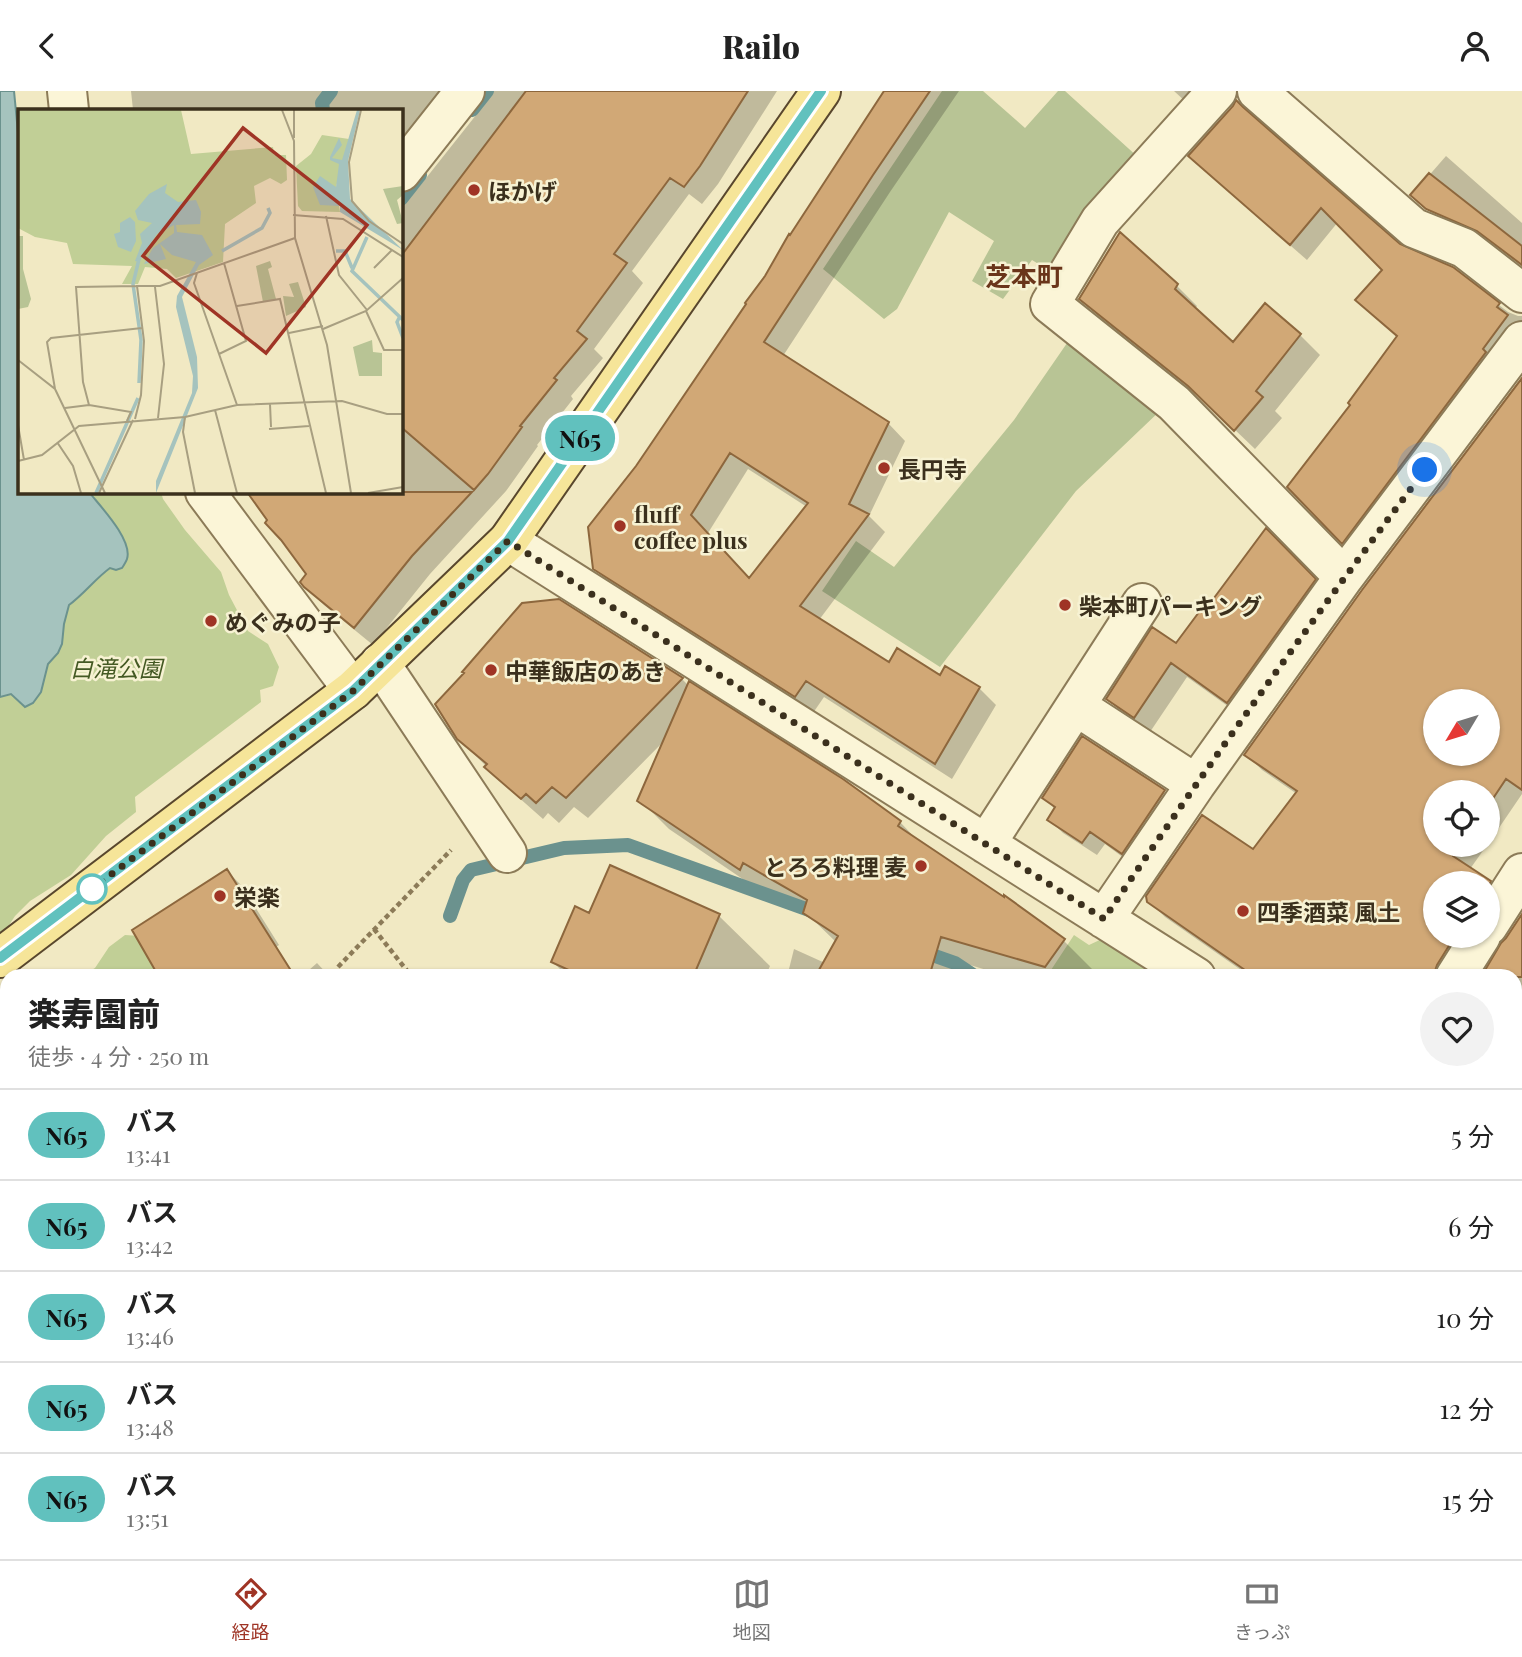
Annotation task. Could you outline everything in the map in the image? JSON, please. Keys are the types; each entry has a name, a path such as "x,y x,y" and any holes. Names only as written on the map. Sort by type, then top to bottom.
{"main road":[{"path":"0,958 353,691 508,541 821,91"}],"street":[{"path":"67,91 69,109"},
{"path":"402,171 465,91"},
{"path":"1217,91 1100,221 1050,304 1174,403 1344,577"},
{"path":"1257,91 1414,227 1464,248 1522,293"},
{"path":"1104,919 1196,784 1344,577 1522,341"},
{"path":"206,493 353,691"},
{"path":"508,541 1183,969"},
{"path":"986,844 1142,603"},
{"path":"380,663 508,853"},
{"path":"1076,706 1196,784"},
{"path":"1500,907 1522,873"},
{"path":"1460,969 1473,948"}],"path":[{"path":"338,967 483,817"},
{"path":"374,929 406,969"}],"green space":[{"path":"942,91 983,91 1025,128 1058,91 1065,91 1139,158 1050,271 1032,260 1003,299 972,281 994,241 949,212 897,309 884,319 823,269"},
{"path":"1074,333 1163,408 1076,491 940,667 822,591 856,541 894,567 1014,420"},
{"name":"白滝公園","path":"0,423 18,493 161,493 185,530 221,572 229,595 248,631 268,644 279,667 273,686 260,690 261,702 135,797 136,812 106,836 71,875 30,901 15,916 0,939"},
{"path":"125,935 156,937 190,969 93,969 109,947"},
{"path":"1074,935 1089,945 1104,938 1159,969 1052,969"}],"water":[{"path":"0,91 14,91 18,133 18,493 90,493 121,533 128,551 122,568 110,568 69,605 62,644 48,664 41,692 33,703 25,707 11,694 0,697"}],"building":[{"path":"526,91 748,91 684,187 670,178 614,254 627,263 577,331 587,339 554,378 557,380 474,490 402,428 402,255"},
{"path":"884,91 930,91 764,342 889,422 849,504 869,514 800,606 889,662 897,648 940,675 945,666 980,687 935,764 806,681 795,697 593,569 588,527 636,466","holes":["730,453 808,503 749,578 691,515"]},
{"path":"1236,100 1400,244 1453,267 1500,303 1497,307 1508,315 1483,349 1486,352 1342,544 1287,487 1350,405 1348,403 1397,336 1355,300 1382,270 1321,208 1290,245 1188,156"},
{"path":"1429,173 1522,246 1522,265 1477,231 1426,209 1410,195"},
{"path":"1120,232 1178,284 1175,289 1233,342 1265,303 1301,334 1256,391 1263,397 1234,431 1188,386 1079,299"},
{"path":"1522,378 1522,790 1506,779 1500,788 1500,780 1423,780 1423,857 1455,857 1476,871 1423,871 1423,948 1448,948 1436,969 1243,969 1147,902 1146,896 1202,815 1253,849 1297,791 1244,755 1362,590"},
{"path":"472,492 412,556 354,628 304,587 300,582 306,574 265,523 267,520 248,493"},
{"path":"1266,528 1316,579 1227,703 1171,663 1134,718 1106,699 1152,627 1176,643 1208,600 1211,602"},
{"path":"559,599 683,678 566,798 552,787 536,803 526,794 521,799 484,767 487,764 457,739 435,704 522,603"},
{"path":"689,681 843,779 901,821 898,826 1004,895 1065,939 1045,967 941,937 931,969 819,969 838,936 803,913 807,900 743,863 740,870 637,801"},
{"path":"1082,736 1165,790 1122,854 1090,832 1082,843 1047,820 1055,807 1042,798"},
{"path":"610,865 720,914 696,969 566,969 551,962 575,906 589,913"},
{"path":"227,869 290,969 154,969 132,930"},
{"path":"1522,914 1522,969 1486,969"}],"waterway":[{"path":"323,109 322,103 331,91"},
{"path":"472,110 487,91"},
{"path":"402,198 420,175"},
{"path":"450,916 463,880 471,870 564,848 628,845 820,914"},
{"path":"918,950 955,963 964,969"}],"bus line":[{"name":"N65","path":"0,958 353,691 508,541 821,91"}],"place":[{"name":"ほかげ","path":"474,190"},
{"name":"長円寺","path":"884,468"},
{"name":"fluff coffee plus","path":"620,526"},
{"name":"柴本町パーキング","path":"1065,605"},
{"name":"めぐみの子","path":"211,621"},
{"name":"中華飯店のあき","path":"491,670"},
{"name":"とろろ料理 麦","path":"921,866"},
{"name":"栄楽","path":"220,896"},
{"name":"四季酒菜 風土","path":"1243,911"}],"district":[{"name":"芝本町","path":"1024,275"}],"route":[{"path":"92,889 353,691 508,541 1104,919 1225,743 1344,577 1425,470"}]}
